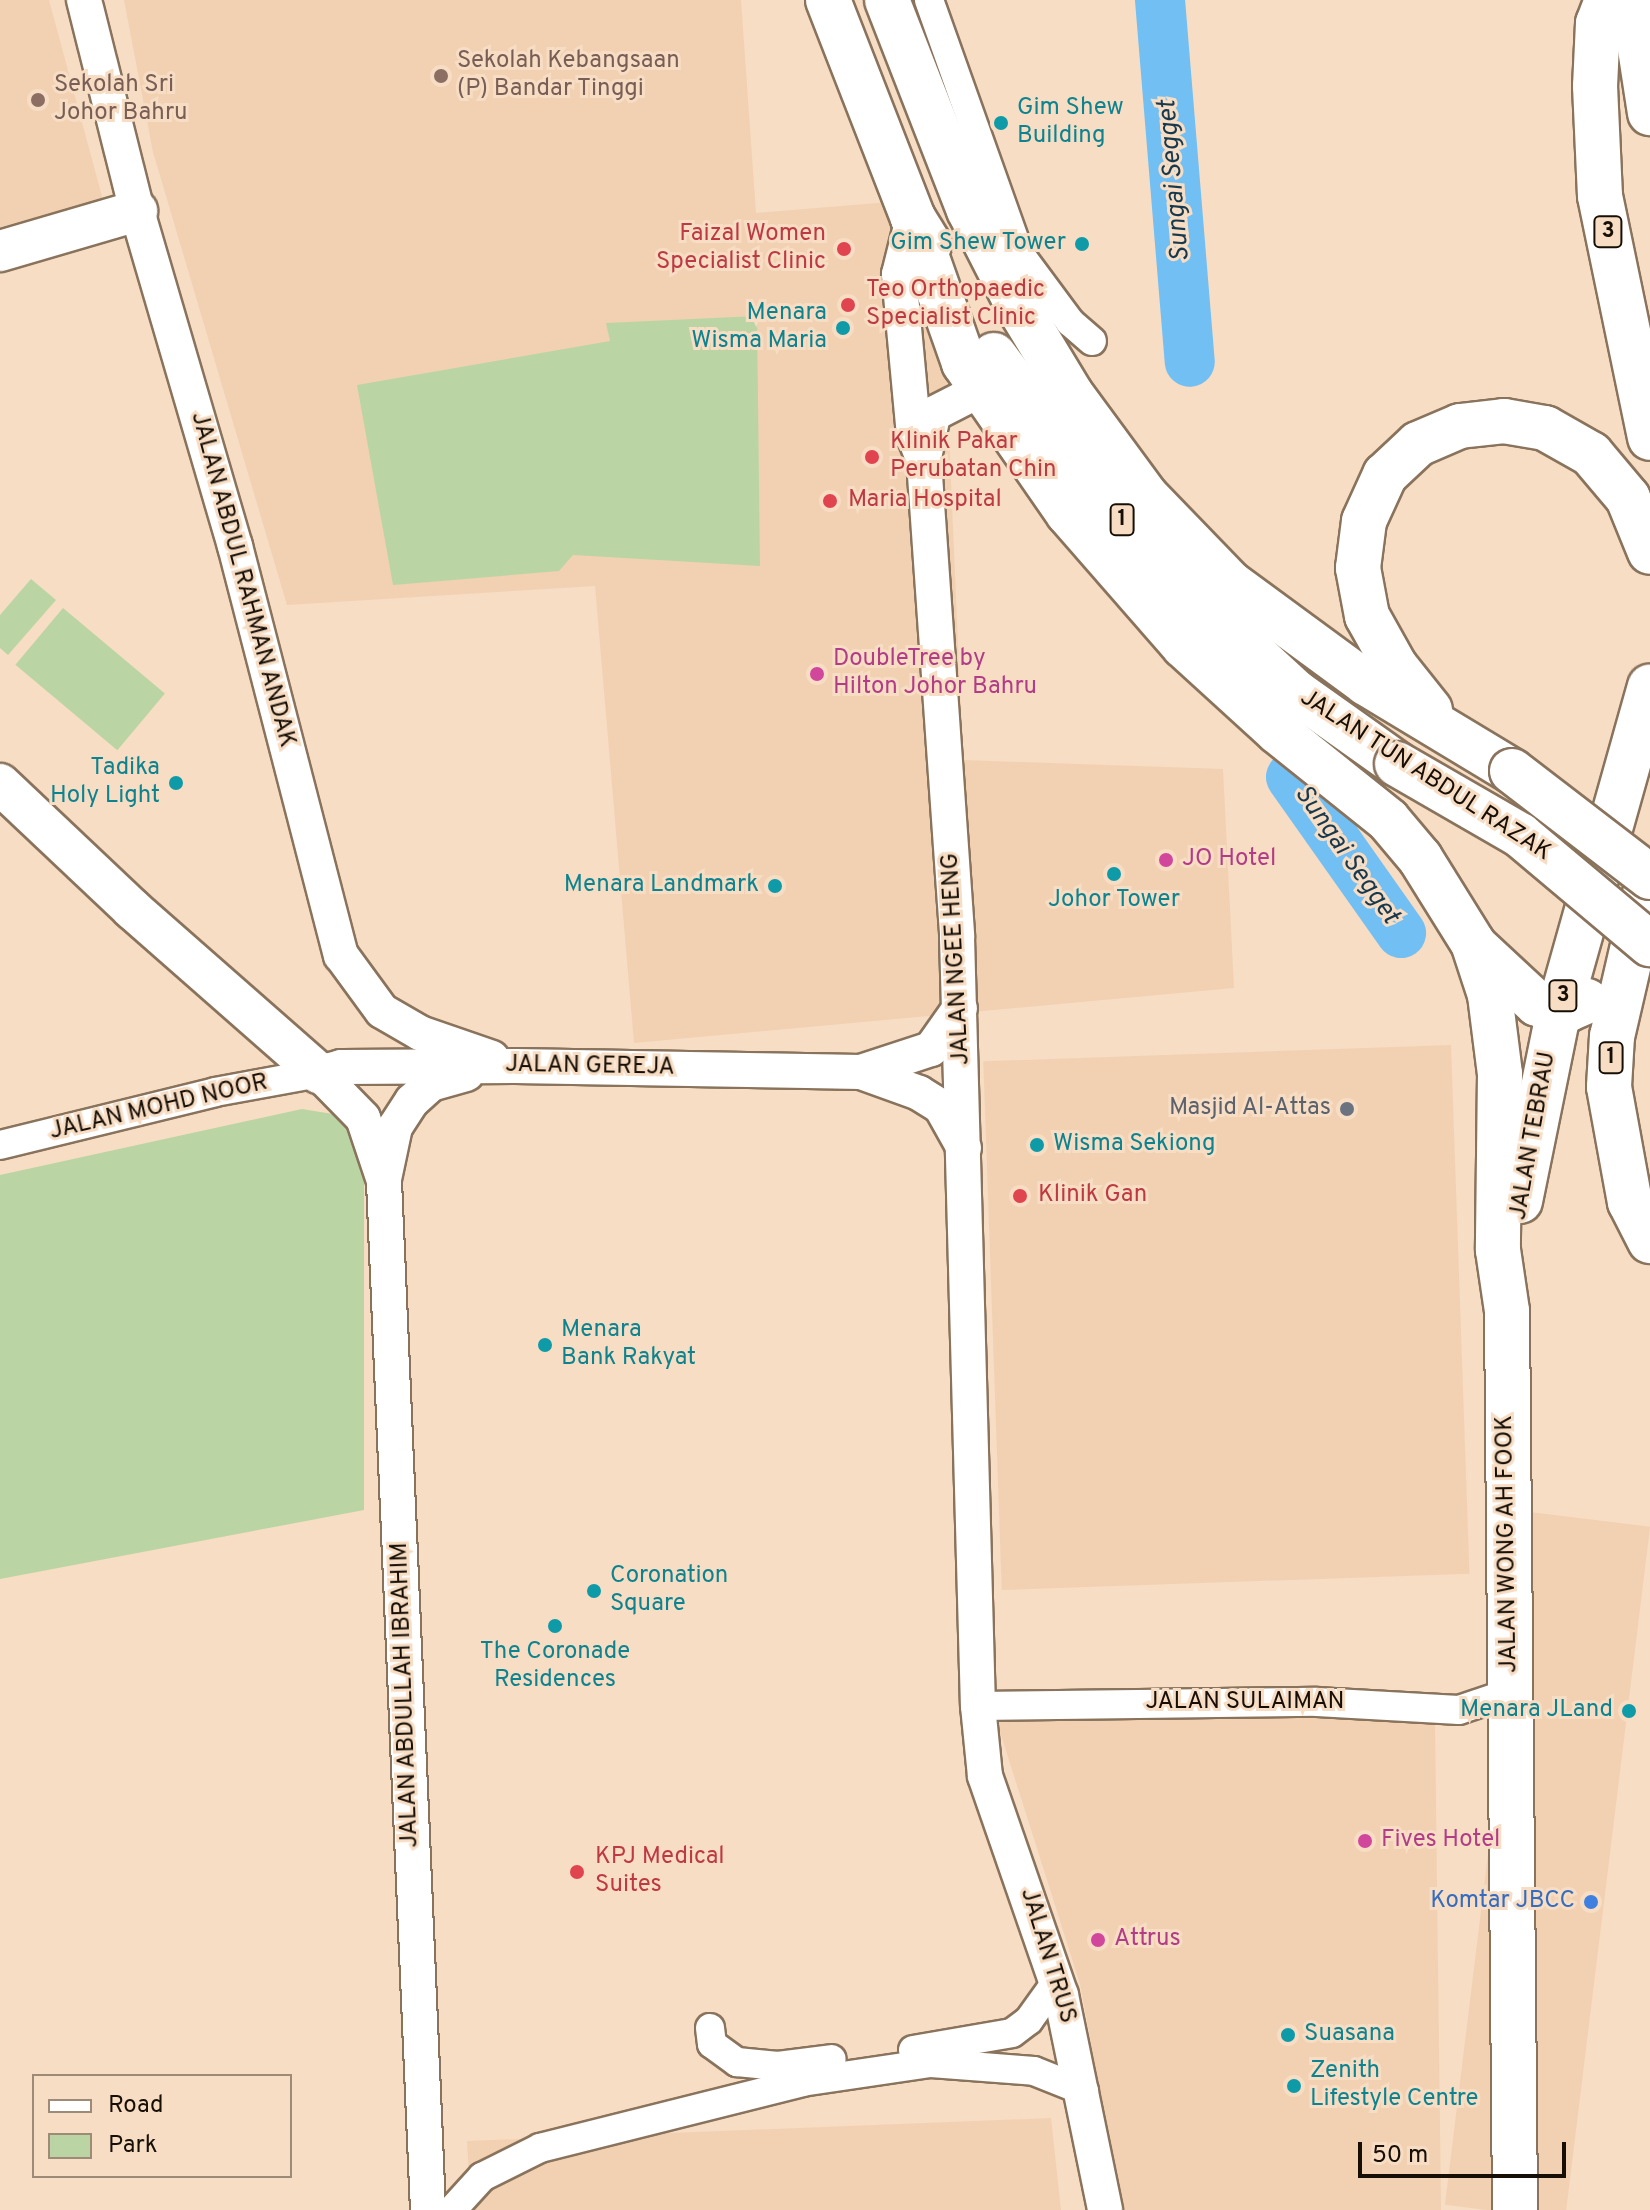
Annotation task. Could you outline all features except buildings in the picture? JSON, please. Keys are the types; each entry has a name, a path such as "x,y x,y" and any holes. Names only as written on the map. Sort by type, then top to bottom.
{"main road":[{"name":"JALAN TUN ABDUL RAZAK","path":"828,0 913,218 1017,392 1124,523 1297,693 1397,764 1520,835 1641,947"},
{"name":"JALAN TUN ABDUL RAZAK","path":"887,0 969,210 1019,308 1110,450 1230,583 1366,683 1443,726 1512,771 1650,874"},
{"name":"3","path":"1607,0 1598,23 1595,86 1600,196 1650,438"},
{"path":"1646,0 1639,42 1650,113"},
{"path":"0,251 137,211"},
{"path":"913,218 938,301 980,390 1118,574 1184,646 1277,731 1388,820 1420,858 1473,943 1490,995 1500,1074 1498,1250 1507,1311"},
{"path":"1443,726 1395,666 1367,616 1358,568 1364,521 1385,475 1418,444 1460,426 1504,421 1545,428 1600,465 1628,498 1650,552"},
{"name":"JALAN TEBRAU","path":"1507,1311 1524,1174 1559,1010 1650,687"},
{"path":"0,784 132,909 319,1073"},
{"name":"1","path":"1650,874 1641,947 1612,1036 1609,1087 1630,1202 1650,1241"},
{"path":"1473,943 1537,1004 1559,1010 1603,992 1641,947"},
{"name":"JALAN WONG AH FOOK","path":"1507,1311 1513,1604 1509,1693 1515,2210"}],"street":[{"name":"JALAN ABDUL RAHMAN ANDAK","path":"84,0 137,211 235,546 341,955 382,1011 420,1033 515,1066"},
{"path":"929,0 1019,253 1070,322 1092,341"},
{"name":"JALAN NGEE HENG","path":"913,218 899,274 914,436 924,461 960,1008 967,1151 978,1706"},
{"path":"924,461 933,414 980,390"},
{"name":"JALAN GEREJA","path":"861,1072 931,1049 960,1008"},
{"name":"JALAN GEREJA","path":"319,1073 341,1067 515,1066 861,1072 919,1093 941,1107 967,1151"},
{"name":"JALAN ABDULLAH IBRAHIM","path":"428,2210 384,1181 395,1127 412,1101 431,1084 515,1066"},
{"name":"JALAN ABDULLAH IBRAHIM","path":"319,1073 363,1118 384,1181"},
{"name":"JALAN MOHD NOOR","path":"0,1145 215,1092 319,1073"},
{"name":"JALAN SULAIMAN","path":"978,1706 1317,1702 1459,1710 1509,1693"},
{"name":"JALAN TRUS","path":"978,1706 985,1776 1057,1981 1084,2091 1105,2210"},
{"path":"710,2028 712,2044 723,2055 778,2066 996,2039 1029,2020 1057,1981"},
{"path":"452,2210 482,2177 540,2148 802,2082 931,2063 1034,2071 1084,2091"}],"shaded area":[{"name":"Sekolah Sri Johor Bahru","path":"0,0 49,0 103,200 0,227"},
{"path":"124,0 741,0 756,213 902,201 945,342 963,760 1223,769 1234,988 634,1043 595,586 287,605 153,152"},
{"path":"1451,1045 1469,1574 1002,1590 983,1061"},
{"path":"1530,1512 1650,1528 1566,2210 1487,2210 1445,2205"},
{"path":"1306,1712 1435,1718 1441,2210 1122,2210 1080,1984 995,1716"},
{"path":"1051,2118 1061,2210 471,2210 467,2141"}],"green space":[{"path":"757,316 760,566 573,555 559,571 393,585 357,385 610,341 606,323"},
{"path":"31,579 56,600 8,655 0,648 0,615"},
{"path":"63,608 165,693 117,750 15,665"},
{"path":"302,1109 345,1116 364,1144 364,1510 0,1579 0,1175"}],"waterway":[{"name":"Sungai Segget","path":"1160,0 1190,362"},
{"name":"Sungai Segget","path":"1291,777 1401,933"}],"place":[{"name":"Sekolah Kebangsaan (P) Bandar Tinggi","path":"441,76"},
{"name":"Sekolah Sri Johor Bahru","path":"38,100"},
{"name":"Gim Shew Building","path":"1001,123"},
{"name":"Gim Shew Tower","path":"1082,244"},
{"name":"Faizal Women Specialist Clinic","path":"844,249"},
{"name":"Teo Orthopaedic Specialist Clinic","path":"848,305"},
{"name":"Menara Wisma Maria","path":"843,328"},
{"name":"Klinik Pakar Perubatan Chin","path":"872,457"},
{"name":"Maria Hospital","path":"830,501"},
{"name":"DoubleTree by Hilton Johor Bahru","path":"817,674"},
{"name":"Tadika Holy Light","path":"176,783"},
{"name":"JO Hotel","path":"1166,860"},
{"name":"Johor Tower","path":"1114,874"},
{"name":"Menara Landmark","path":"775,886"},
{"name":"Masjid Al-Attas","path":"1347,1109"},
{"name":"Wisma Sekiong","path":"1037,1145"},
{"name":"Klinik Gan","path":"1020,1196"},
{"name":"Menara Bank Rakyat","path":"545,1345"},
{"name":"Coronation Square","path":"594,1591"},
{"name":"The Coronade Residences","path":"555,1626"},
{"name":"Menara JLand","path":"1629,1711"},
{"name":"Fives Hotel","path":"1365,1841"},
{"name":"KPJ Medical Suites","path":"577,1872"},
{"name":"Komtar JBCC","path":"1591,1902"},
{"name":"Attrus","path":"1098,1940"},
{"name":"Suasana","path":"1288,2035"},
{"name":"Zenith Lifestyle Centre","path":"1294,2086"}]}
